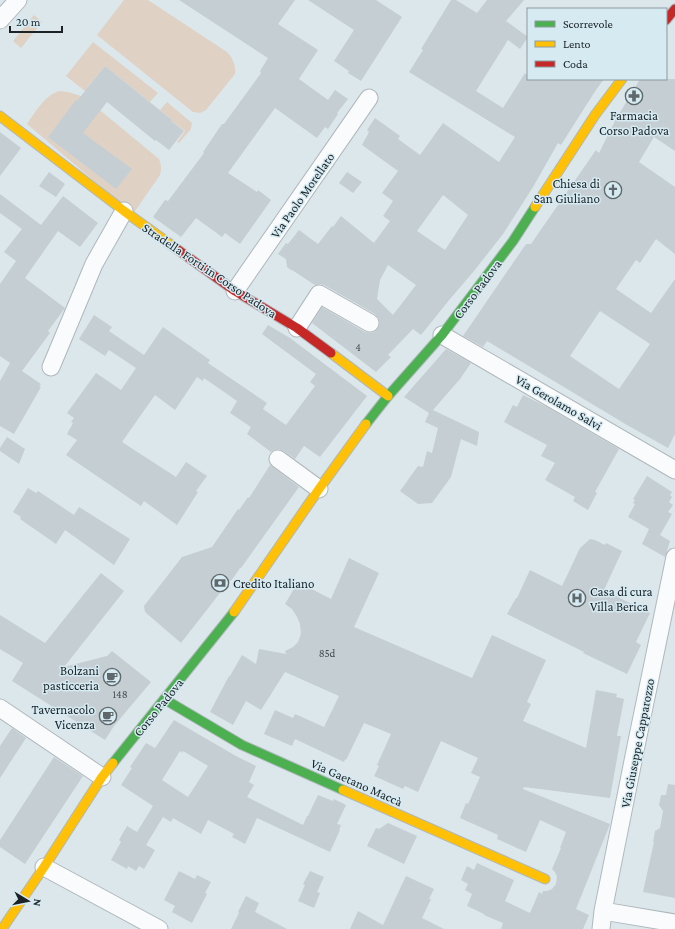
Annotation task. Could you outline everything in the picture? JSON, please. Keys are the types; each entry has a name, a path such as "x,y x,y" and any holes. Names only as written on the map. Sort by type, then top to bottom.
{"street":[{"path":"0,20 18,0"},
{"path":"667,19 675,9"},
{"name":"Corso Padova","path":"2,929 102,777 238,608 319,489 374,414 442,335 513,241 595,116 621,80"},
{"name":"Via Paolo Morellato","path":"235,291 369,98"},
{"name":"Stradella Forti in Corso Padova","path":"0,116 124,211 235,291 296,328 388,396"},
{"path":"51,367 94,264 124,211"},
{"path":"296,328 319,294 370,323"},
{"name":"Via Gerolamo Salvi","path":"442,335 675,470"},
{"path":"278,459 319,489"},
{"name":"Via Giuseppe Capparozzo","path":"601,929 603,911 675,557"},
{"name":"Via Gaetano Maccà","path":"164,699 242,745 545,879"},
{"path":"0,708 102,777"},
{"path":"44,867 159,929"},
{"path":"603,911 675,923"}],"shaded area":[{"path":"124,0 148,0 229,54 234,65 235,74 206,110 200,113 193,112 97,35"},
{"path":"34,15 42,22 21,48 13,41"},
{"path":"93,42 158,93 150,102 105,66 88,87 87,91 66,76"},
{"path":"59,91 84,97 159,159 161,167 160,175 133,214 27,124 44,101"},
{"path":"167,102 192,123 191,129 179,143 177,142 185,131 171,121 172,120 160,110"}],"building":[{"path":"179,0 295,0 278,24 318,50 299,79 328,100 335,90 348,99 337,113 338,114 328,129 325,127 317,138 275,108 228,173 257,192 258,190 271,200 240,244 225,233 222,237 196,218 181,237 153,217 165,200 168,201 204,153 203,152 222,124 224,124 261,73 260,71 268,58"},
{"path":"308,0 376,0 402,17 361,81 348,73 349,71 334,61 354,30"},
{"path":"451,0 456,0 477,13 487,0 524,0 506,21 527,36 527,38 520,49 508,40 476,91 503,108 525,73 527,75 527,80 603,80 561,145 558,143 533,187 503,234 421,335 413,329 388,355 391,357 376,372 312,323 322,307 365,332 370,333 375,332 380,323 375,314 324,285 315,285 287,267 286,259 278,254 286,243 288,244 299,230 318,244 341,216 374,243 390,221 383,216 393,201 382,193 398,171 362,145 369,132 367,130 375,118 400,136 398,139 420,155 443,123 499,162 515,137 409,72 423,50 421,49","holes":["443,195 468,215 445,250 417,231","388,265 416,285 393,315 377,299 380,280"]},
{"path":"105,66 184,131 169,150 156,140 155,141 107,102 83,133 132,169 116,189 48,137 76,100 77,101"},
{"path":"675,79 675,151 654,137 639,162 675,187 675,254 656,239 640,263 636,260 616,289 651,313 675,279 675,434 668,448 487,341 483,347 463,336 526,244 531,244 596,150 599,153 616,119 639,80","holes":["600,311 650,344 619,389 570,356"]},
{"path":"0,132 21,148 0,176"},
{"path":"49,172 65,184 56,197 39,186"},
{"path":"347,172 362,182 353,193 339,183"},
{"path":"0,194 41,225 63,196 98,223 80,247 58,231 25,278 65,308 48,331 50,333 22,371 41,384 39,386 41,387 14,434 0,426 0,381 10,363 0,356 0,284 16,261 4,252 22,229 0,213"},
{"path":"94,315 112,327 109,331 144,355 163,327 210,360 208,363 267,403 263,409 286,425 315,386 310,382 316,374 262,334 268,325 290,338 367,396 320,457 304,446 295,459 279,449 271,452 247,434 251,427 230,413 237,401 204,378 203,381 197,377 175,410 155,395 122,442 176,477 186,462 207,476 196,491 198,492 177,525 144,501 141,506 66,455 77,440 67,434 74,418 67,413 96,373 121,390 136,368 109,350 105,356 79,339"},
{"path":"446,349 471,363 460,379 433,410 479,432 477,446 461,439 451,477 432,503 418,504 400,491 418,466 423,467 427,451 432,453 438,428 425,422 429,413 404,397"},
{"path":"523,395 547,407 619,449 595,492 597,493 588,510 573,501 575,497 545,480 555,463 541,456 547,445 504,422 513,405 517,407"},
{"path":"7,437 25,449 19,464 0,451 0,448"},
{"path":"270,465 299,487 241,568 181,643 145,612 144,606 182,557 212,547 238,509 239,510 248,497 249,498"},
{"path":"647,476 672,492 670,495 672,497 669,502 673,505 668,512 672,514 660,535 670,541 665,557 642,544 649,529 628,517 635,504 633,503 635,500 633,499"},
{"path":"28,488 36,493 38,491 74,515 79,507 130,539 114,565 65,530 56,544 20,519 21,517 13,512"},
{"path":"590,539 605,545 606,543 622,551 604,590 650,613 636,642 641,645 627,674 507,614 517,598 530,570 562,586 580,548"},
{"path":"349,558 379,573 354,627 472,678 492,635 546,660 527,702 531,704 523,721 586,748 596,690 617,694 616,697 624,699 617,736 621,736 610,798 524,787 523,789 610,824 576,909 589,915 583,929 501,929 503,923 467,906 472,894 465,890 468,884 461,880 467,866 474,870 477,863 514,880 505,901 530,913 539,892 542,894 543,891 552,889 556,884 557,877 552,869 566,832 540,820 526,852 497,839 498,835 460,818 480,777 471,773 478,758 441,741 418,792 405,786 403,789 374,776 379,766 377,765 391,734 364,723 344,762 295,739 292,746 264,734 275,710 293,718 295,714 324,727 339,696 285,672 261,710 246,701 233,725 210,712 242,655 256,664 259,649 286,654 285,651 293,647 298,642 301,634 300,624 292,609 285,604 298,582 331,599"},
{"path":"101,573 124,591 64,667 107,656 112,651 151,682 114,726 105,740 12,681 23,663 0,649 0,615 45,643"},
{"path":"174,720 256,766 249,782 254,785 247,797 303,825 318,795 333,801 334,799 346,805 337,824 341,825 340,830 330,852 257,818 245,844 232,837 234,834 208,820 201,834 173,818 171,822 163,817 146,845 155,850 144,869 139,866 136,871 128,866 127,869 111,860 121,842 119,840 127,826 137,832 153,806 121,785 132,768 130,767 146,743 155,748","holes":["180,751 182,753 183,751 208,766 188,797 162,780"]},
{"path":"12,728 26,738 0,778 0,746"},
{"path":"54,757 83,776 25,864 0,847 0,840"},
{"path":"668,784 675,785 675,898 643,892 655,831 660,828 663,811 659,805 661,795 666,795"},
{"path":"388,823 417,836 404,864 367,846 376,828 379,829"},
{"path":"179,871 195,879 197,875 211,882 205,893 207,894 192,923 172,912 175,906 164,900"},
{"path":"310,871 324,877 317,892 320,893 314,908 298,901 305,885 303,884"},
{"path":"406,876 434,889 422,918 444,929 350,929 358,911 383,925"},
{"path":"246,896 259,903 255,912 287,929 231,929"}],"traffic: fast":[{"path":"366,424 388,396 442,335 513,241 535,207"},
{"path":"113,763 234,612"},
{"path":"164,699 242,745 343,790"}],"traffic: slow":[{"path":"535,207 595,115 621,80"},
{"path":"0,116 124,211 174,247"},
{"path":"331,353 388,396"},
{"path":"234,612 366,424"},
{"path":"2,929 102,777 113,763"},
{"path":"343,790 545,879"}],"traffic: jam":[{"path":"667,19 675,9"},
{"path":"174,247 235,291 297,328 331,353"}],"place":[{"name":"Farmacia Corso Padova","path":"634,96"},
{"name":"Chiesa di San Giuliano","path":"613,190"},
{"name":"Credito Italiano","path":"220,583"},
{"name":"Casa di cura Villa Berica","path":"577,598"},
{"name":"Bolzani pasticceria","path":"112,677"},
{"name":"Tavernacolo Vicenza","path":"108,716"}]}
